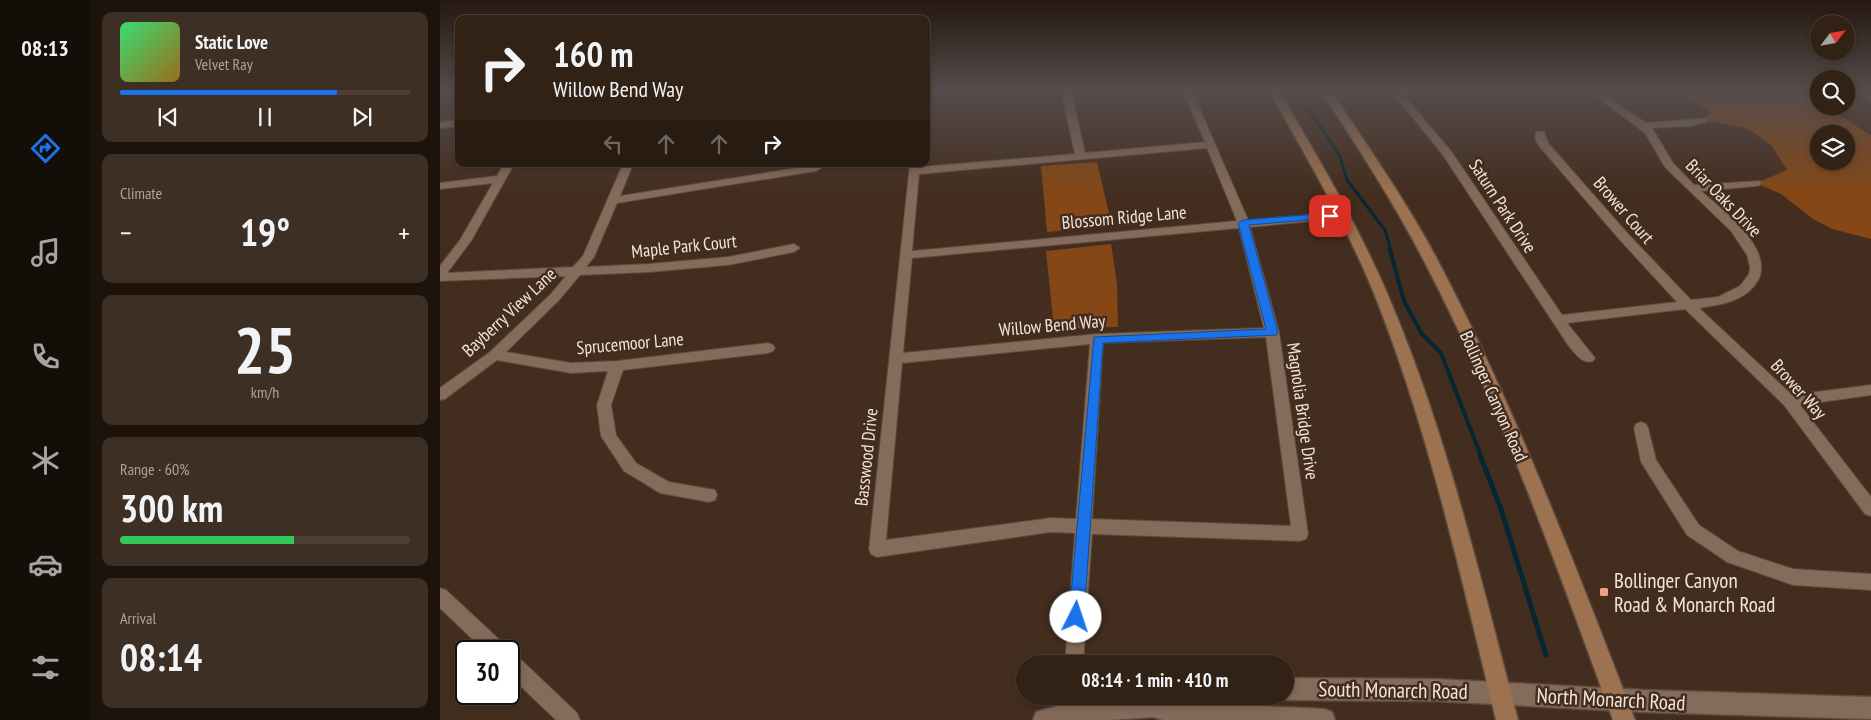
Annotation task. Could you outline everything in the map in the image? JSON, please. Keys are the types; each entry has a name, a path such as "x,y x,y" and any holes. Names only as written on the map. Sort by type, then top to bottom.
{"main road":[{"path":"1293,125 1344,215 1368,264 1398,337 1431,436 1508,720"},
{"name":"Bollinger Canyon Road","path":"1347,125 1400,205 1431,261 1467,334 1512,432 1564,561 1624,720"}],"street":[{"path":"1074,125 1081,157"},
{"name":"Magnolia Bridge Drive","path":"1083,526 1300,534 1272,332 1240,211 1202,125"},
{"name":"Saturn Park Drive","path":"1423,125 1447,153 1558,320"},
{"path":"1644,126 1665,125"},
{"name":"Briar Oaks Drive","path":"1558,320 1720,301 1735,295 1747,286 1755,276 1756,266 1753,252 1743,237 1672,170 1644,126"},
{"name":"Brower Court","path":"1540,134 1540,139 1544,144 1624,237 1688,305"},
{"path":"930,166 1081,157 1210,144"},
{"path":"440,276 465,240 507,167"},
{"name":"Bayberry View Lane","path":"440,395 495,355 555,298 588,257 627,167"},
{"name":"Basswood Drive","path":"915,167 877,548 1051,525 1083,526"},
{"path":"613,200 816,168"},
{"path":"440,186 500,179"},
{"path":"1692,188 1756,183"},
{"name":"Blossom Ridge Lane","path":"907,255 1344,215"},
{"name":"Maple Park Court","path":"440,276 649,268 728,261 794,248"},
{"name":"Brower Way","path":"1688,305 1789,401 1871,509"},
{"path":"1558,320 1573,342 1588,358"},
{"name":"Willow Bend Way","path":"896,359 1098,339 1272,332"},
{"path":"1075,655 1098,339"},
{"name":"Sprucemoor Lane","path":"495,355 571,368 617,366 768,348"},
{"path":"617,366 604,405 609,436 630,467 666,488 709,495"},
{"path":"1789,401 1871,390"},
{"path":"1641,428 1650,462 1693,530 1733,557 1793,577 1871,582"},
{"path":"440,596 486,640"},
{"path":"520,673 569,720"},
{"name":"South Monarch Road","path":"1294,689 1427,690 1500,693"},
{"name":"North Monarch Road","path":"1500,693 1770,706 1871,708"},
{"name":"South Monarch Road","path":"1044,720 1073,705"},
{"name":"South Monarch Road","path":"1166,705 1175,713 1324,720"}],"shaded area":[{"path":"1727,125 1855,125 1871,135 1871,239 1832,229 1813,219 1781,194 1756,183 1787,170 1772,146 1749,129"},
{"path":"1097,162 1112,226 1047,232 1041,166"},
{"path":"1111,244 1117,284 1118,327 1054,329 1046,251"}],"waterway":[{"path":"1319,125 1340,157 1347,180 1385,230 1391,251"},
{"path":"1390,250 1404,301 1422,334 1441,353 1481,456"},
{"path":"1480,455 1501,509 1546,655"}],"place":[{"name":"Bollinger Canyon Road & Monarch Road","path":"1604,592"}],"route":[{"path":"1076,617 1098,339 1272,332 1243,223 1330,216"}]}
